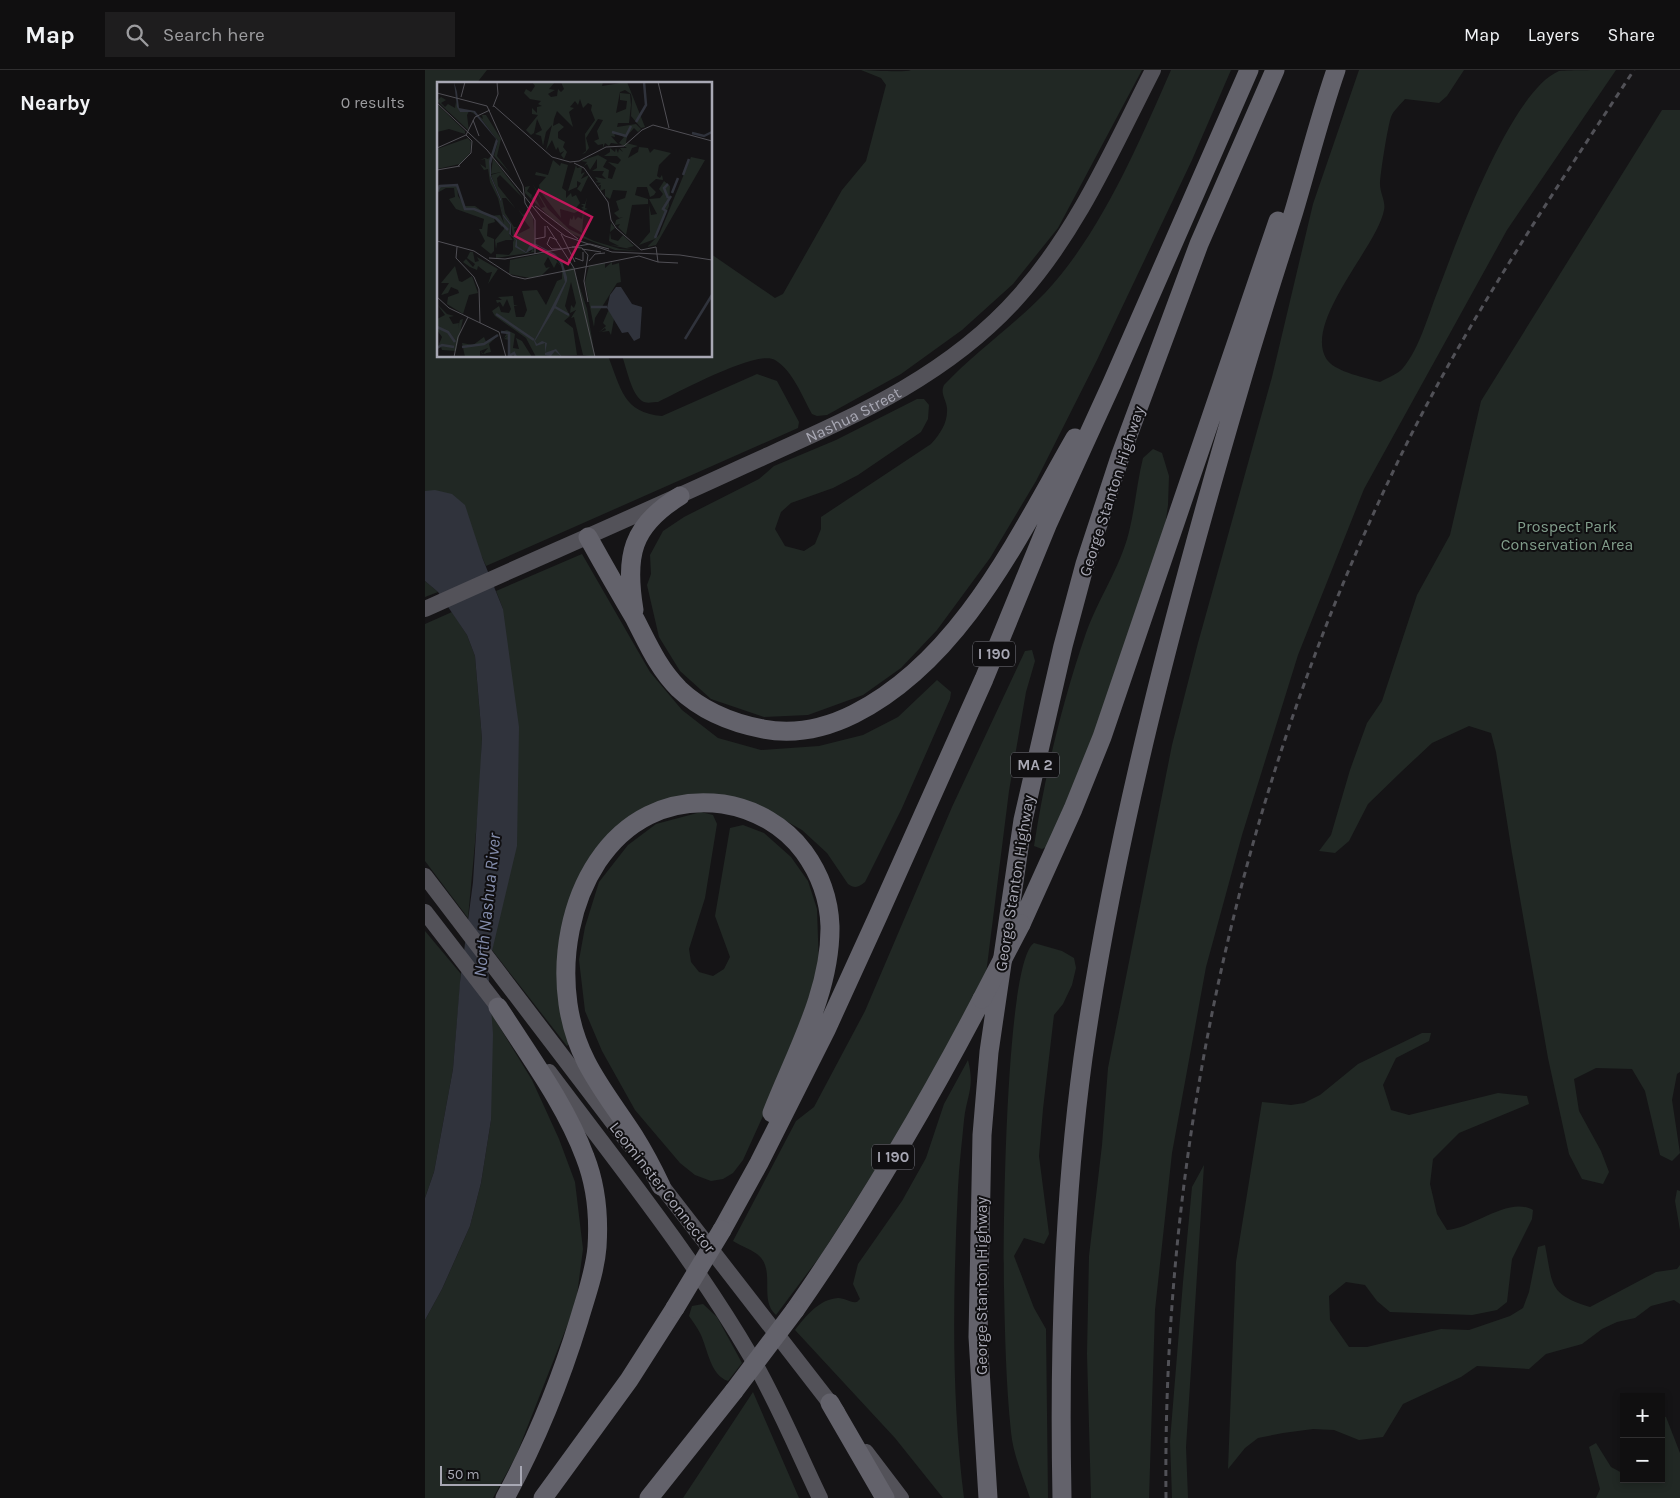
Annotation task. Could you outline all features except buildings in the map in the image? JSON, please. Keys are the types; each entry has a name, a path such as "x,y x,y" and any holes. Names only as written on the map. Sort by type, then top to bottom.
{"highway":[{"name":"I 190","path":"543,1498 629,1380 675,1308 722,1230 759,1163 826,1030 984,679 1048,524 1249,70"},
{"name":"George Stanton Highway","path":"988,1498 978,1337 982,1135 991,1042 1023,820 1063,646 1085,564 1121,454 1199,244 1275,70"},
{"path":"1062,1498 1061,1312 1073,1151 1083,1060 1098,968 1135,787 1179,603 1218,459 1336,70"},
{"name":"I 190","path":"649,1498 734,1391 795,1310 897,1150 949,1062 1021,924 1050,862 1102,736 1270,242 1326,99"},
{"path":"588,537 636,621 654,658 670,680 692,700 727,719 768,730 802,731 840,721 891,693 923,666 948,640 977,603 1023,529 1129,344"},
{"path":"636,621 630,576 633,548 649,519 662,506 680,496"},
{"path":"661,1186 635,1137 582,1057 568,1005 565,971 570,927 577,900 591,871 610,846 632,826 654,812 682,804 701,802 733,806 762,816 787,833 799,845 819,875 827,899 830,924 826,967 819,995 733,1209"},
{"path":"498,1007 531,1053 586,1158 596,1204 597,1247 588,1291 563,1368 537,1435 505,1498"},
{"path":"830,1403 885,1498"},
{"path":"666,1498 714,1416"}],"main road":[{"name":"Nashua Street","path":"425,609 680,496 853,416 905,389 958,352 991,324 1043,268 1082,211 1153,70"},
{"name":"Leominster Connector","path":"425,876 901,1498"},
{"path":"428,916 498,1007"},
{"name":"Leominster Connector","path":"531,1053 669,1233 733,1327 764,1380 820,1498"}],"green space":[{"path":"425,70 487,70 478,82 437,82 437,358 609,358 625,397 631,404 649,414 662,416 757,374 777,381 799,422 798,428 486,566 482,557 425,530"},
{"path":"861,70 1142,70 1058,228 1013,284 962,330 901,374 827,415 817,416 812,414 797,384 787,371 775,360 766,358 718,373 658,402 648,403 642,401 632,387 623,358 713,358 713,255 775,298 783,294 842,190 866,161 886,85 881,78"},
{"path":"1171,70 1231,70 1192,160 1097,360 1036,481 990,558 937,630 901,668 863,695 808,715 764,717 711,699 680,671 659,637 647,585 651,574 650,555 663,531 684,517 759,479 774,466 836,440 917,399 924,399 929,405 928,419 921,432 858,475 833,488 791,503 781,512 775,529 785,546 804,551 815,544 821,529 821,517 931,444 940,432 946,419 947,408 943,394 944,385 968,361 1045,293 1084,243 1117,187"},
{"path":"1359,70 1464,70 1447,96 1439,103 1405,99 1392,115 1380,179 1384,210 1379,225 1343,286 1324,327 1322,346 1328,361 1332,365 1380,382 1401,370 1409,360 1424,330 1448,265 1488,168 1523,106 1541,84 1559,71 1616,70 1507,230 1364,489 1298,655 1242,835 1206,967 1172,1153 1155,1310 1149,1498 1091,1498 1087,1354 1089,1256 1102,1145 1108,1068 1172,745 1198,643 1272,377 1313,204"},
{"name":"Prospect Park Conservation Area","path":"1662,110 1680,110 1680,1072 1677,1074 1672,1100 1680,1153 1672,1161 1660,1155 1645,1091 1632,1069 1596,1068 1574,1079 1579,1111 1601,1151 1609,1172 1603,1184 1582,1179 1569,1154 1548,1058 1496,752 1491,733 1469,726 1432,743 1368,804 1349,841 1335,853 1319,851 1331,835 1350,770 1367,723 1382,701 1417,595 1450,535 1481,401"},
{"path":"1153,449 1162,453 1169,476 1168,505 1163,541 1114,688 1048,846 1042,849 1034,846 1043,792 1062,712 1086,633 1125,545 1143,458"},
{"path":"582,554 650,672 682,710 718,738 761,750 819,746 863,735 898,717 937,680 951,692 950,699 902,808 865,882 859,886 855,887 848,884 827,853 802,830 768,811 659,804 577,888 570,1043 567,1046 492,950 497,925 503,609 496,591"},
{"path":"425,581 438,592 425,597"},
{"path":"452,612 467,635 475,656 482,739 480,789 468,918 425,861 425,624"},
{"path":"1032,650 1035,661 1026,692 1009,791 986,974 907,1120 821,1255 776,1315 768,1301 767,1276 763,1260 754,1252 733,1241 796,1121 814,1107 865,1011 952,807 1025,651"},
{"path":"701,812 713,815 717,824 705,898 689,949 691,962 699,972 713,976 724,969 730,957 715,916 730,828 743,825 764,833 791,857 808,881 817,909 819,968 783,1072 743,1160 733,1173 723,1179 711,1181 695,1175 680,1163 635,1110 602,1051 585,1011 579,960 585,927 599,882 628,845 656,824"},
{"path":"425,931 461,974 453,1069 434,1172 425,1198"},
{"path":"1034,943 1062,951 1074,958 1076,968 1072,985 1063,1004 1054,1015 1043,1109 1039,1156 1049,1234 1044,1244 1024,1238 1014,1256 1034,1308 1046,1329 1048,1498 1030,1498 1014,1449 1008,1396 1005,1324 1005,1164 1011,1048 1024,961"},
{"path":"491,1013 532,1080 559,1139 575,1182 583,1249 576,1303 516,1456 493,1498 425,1498 425,1320 442,1289 470,1226 481,1183 491,1120"},
{"path":"1422,1033 1431,1033 1429,1041 1396,1058 1383,1085 1391,1110 1409,1115 1498,1093 1527,1096 1529,1104 1459,1133 1433,1159 1430,1184 1437,1214 1447,1230 1513,1207 1533,1210 1532,1219 1512,1259 1507,1302 1497,1310 1472,1315 1390,1312 1377,1301 1365,1285 1346,1282 1329,1296 1330,1320 1349,1347 1367,1347 1441,1329 1469,1330 1510,1316 1523,1308 1529,1292 1538,1247 1545,1245 1549,1270 1555,1286 1559,1292 1576,1302 1590,1307 1656,1272 1677,1269 1680,1265 1680,1304 1674,1300 1651,1306 1635,1318 1617,1322 1602,1329 1582,1344 1546,1354 1529,1369 1477,1366 1461,1377 1403,1404 1383,1437 1359,1440 1334,1430 1313,1429 1258,1438 1245,1448 1228,1469 1236,1262 1262,1102 1291,1105 1304,1103 1320,1095 1358,1064"},
{"path":"968,1060 971,1084 964,1120 959,1171 954,1304 957,1421 964,1498 943,1498 895,1438 795,1330 813,1310 831,1299 838,1298 857,1302 860,1299 853,1284 858,1264 902,1201 926,1158 944,1104"},
{"path":"1204,1165 1186,1447 1188,1498 1172,1498 1170,1441 1192,1187"},
{"path":"1677,1190 1680,1191 1680,1230 1675,1201"},
{"path":"703,1304 717,1317 742,1363 728,1381 722,1378 713,1367 700,1333 689,1316 692,1306"},
{"path":"753,1392 799,1498 683,1498"},
{"path":"1666,1417 1680,1453 1680,1498 1596,1498 1600,1489 1589,1447 1596,1443 1611,1467 1620,1472 1620,1483 1665,1483"}],"water":[{"name":"North Nashua River","path":"435,490 452,494 465,505 482,557 503,609 519,727 517,846 488,968 493,1034 491,1120 481,1183 470,1226 442,1289 425,1320 425,1198 434,1172 453,1069 460,982 473,882 482,739 475,656 467,635 438,592 425,581 425,491"}],"railway":[{"path":"1166,1498 1169,1361 1179,1224 1198,1088 1225,953 1260,820 1302,690 1352,562 1410,437 1435,389 1517,250 1634,70"}]}
